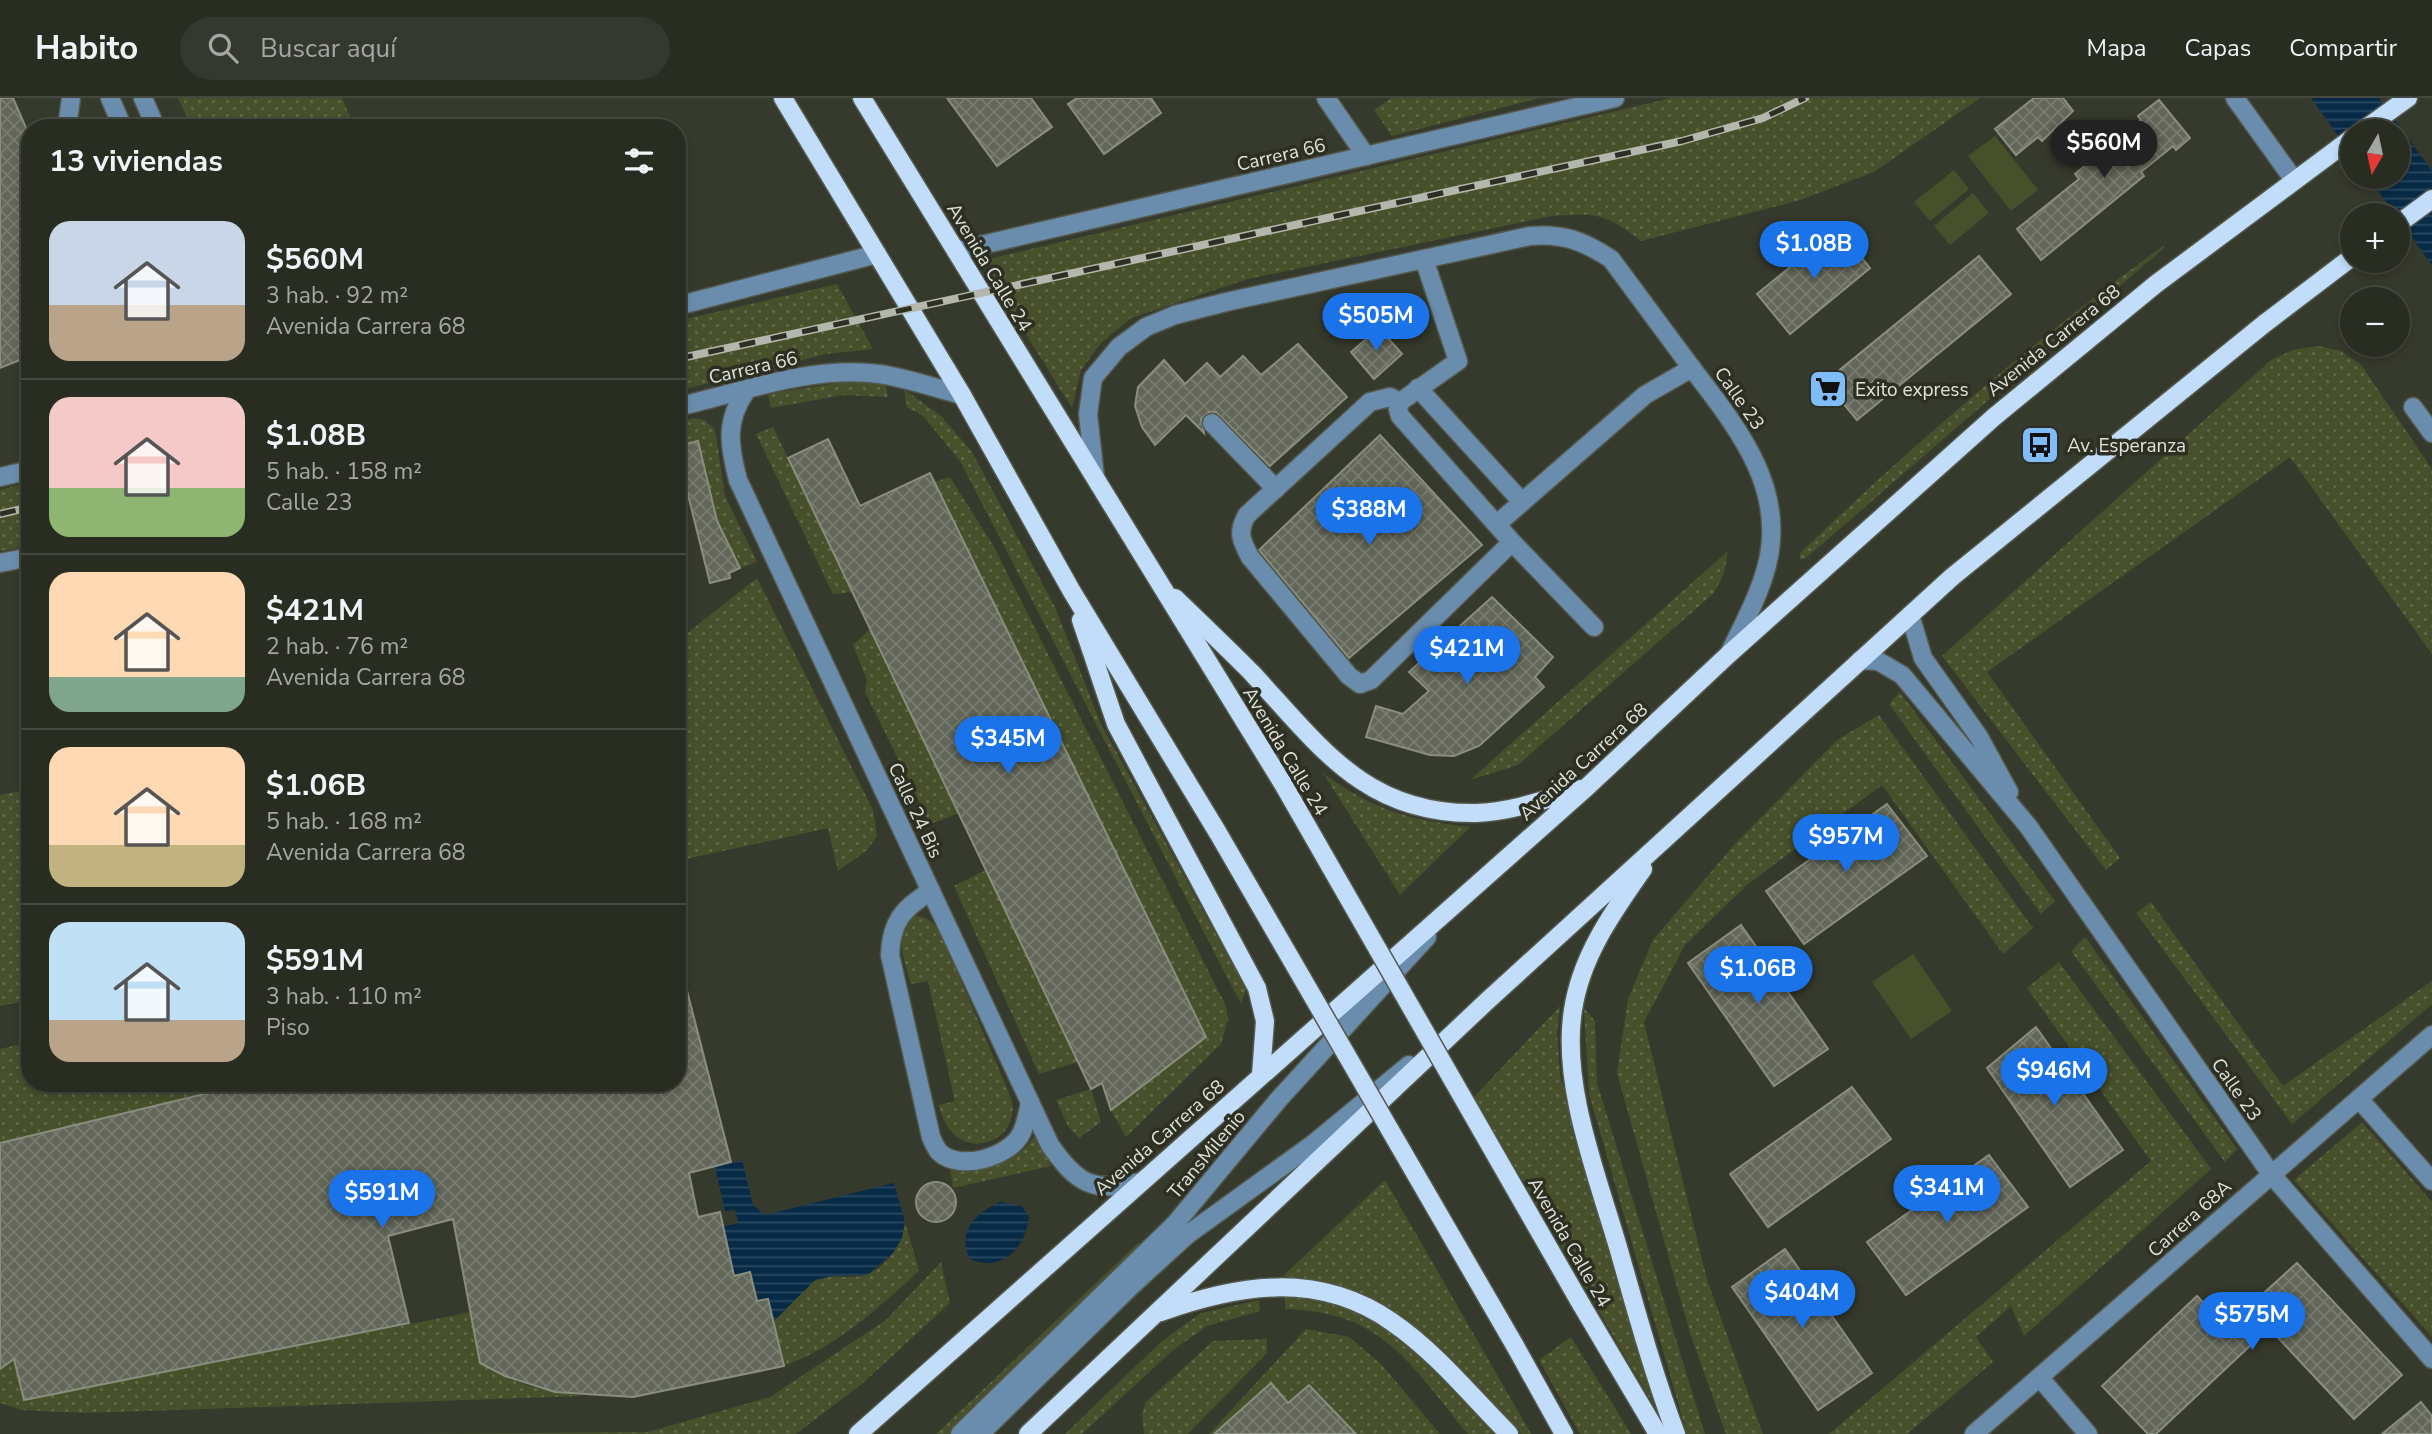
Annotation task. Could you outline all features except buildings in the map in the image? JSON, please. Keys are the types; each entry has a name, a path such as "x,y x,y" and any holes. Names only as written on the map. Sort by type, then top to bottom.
{"main road":[{"path":"783,98 962,395 1071,590 1218,832 1564,1434"},
{"name":"Avenida Calle 24","path":"862,98 1283,784 1658,1434"},
{"path":"2379,119 2403,102"},
{"name":"Avenida Carrera 68","path":"858,1434 1587,787 1729,654 1993,417 2156,284 2340,147"},
{"path":"2410,215 2432,199"},
{"path":"1028,1434 1537,955 1910,615 1995,542 2340,267"},
{"path":"1155,578 1249,671 1333,760 1377,792 1441,811 1477,813 1530,804 1587,787"},
{"path":"1071,590 1116,724 1257,988 1265,1021 1261,1075"},
{"path":"1660,843 1615,909 1585,964 1573,1007 1570,1045 1577,1098 1598,1180 1654,1375 1676,1434"},
{"path":"1155,1315 1206,1296 1238,1289 1275,1286 1325,1292 1359,1304 1392,1322 1509,1434"}],"street":[{"path":"69,119 71,98"},
{"path":"110,98 119,119"},
{"path":"1326,98 1366,156"},
{"name":"Carrera 66","path":"956,251 1615,98"},
{"path":"2235,98 2294,180"},
{"path":"145,101 152,119"},
{"name":"Calle 23","path":"1424,259 1530,236 1556,234 1583,241 1611,259 1741,432 1768,497 1771,528 1767,564 1752,607 1729,654"},
{"path":"686,304 877,254"},
{"path":"1096,481 1088,414 1093,378 1119,347 1146,327 1175,315 1226,302 1424,259 1458,361 1401,401 1398,410 1400,416 1512,542 1594,627"},
{"path":"1497,524 1645,395 1692,368"},
{"name":"Carrera 66","path":"686,405 815,374 849,372 879,374 962,395"},
{"path":"1418,388 1522,502"},
{"name":"Calle 24 Bis","path":"746,391 736,405 730,426 730,449 738,480 1050,1144 1081,1181 1096,1188 1114,1188 1140,1182"},
{"path":"1401,401 1390,397 1370,402 1247,515 1240,527 1240,537 1250,556 1349,676 1360,684 1371,680 1512,542"},
{"path":"2413,407 2432,433"},
{"path":"1212,423 1276,489"},
{"path":"0,477 21,472"},
{"path":"0,563 21,558"},
{"name":"Calle 23","path":"1910,615 1923,658 1979,737 2028,826"},
{"name":"Calle 23","path":"1860,660 1878,661 1902,675 2028,826 2270,1174 2432,1359"},
{"name":"TransMilenio","path":"980,1434 1125,1283 1279,1099 1471,889"},
{"path":"931,891 914,902 894,924 890,955 931,1137 939,1151 950,1158 986,1160 1013,1145 1021,1134 1030,1102"},
{"name":"TransMilenio","path":"960,1434 1125,1283 1229,1202 1353,1112 1537,955"},
{"name":"Carrera 68A","path":"1974,1434 2432,1035"},
{"path":"2359,1099 2432,1181"},
{"path":"2040,1378 2088,1434"}],"green space":[{"path":"178,98 342,98 351,119 188,119"},
{"path":"1391,98 1540,98 1392,136 1374,110"},
{"path":"1671,98 1980,98 1874,172 1800,200 1641,241 1618,225 1600,217 1552,216 1248,279 1131,318 1101,343 1081,370 1072,408 980,261"},
{"path":"1995,136 2038,190 2011,211 1968,156"},
{"path":"1954,170 1969,189 1930,221 1914,202"},
{"path":"1973,193 1989,213 1950,245 1934,226"},
{"path":"2165,247 1805,559 1800,559 1800,553 1843,512 1977,393 2068,318"},
{"path":"837,284 873,349 826,354 686,389 686,319"},
{"path":"2318,346 2340,351 2340,357 2350,357 2361,365 2432,469 2432,654 2290,457 1987,672 2120,858 2106,870 1942,656 2271,360 2293,350"},
{"path":"856,380 885,382 888,397 843,395 771,408 768,394"},
{"path":"904,389 942,417 972,452 1055,607 1100,722 1246,989 1241,1004 960,461 923,416 907,407"},
{"path":"686,420 704,420 715,429 725,496 757,562 740,568 686,463"},
{"path":"773,427 852,592 833,594 756,434"},
{"path":"950,477 994,547 1226,1006 1228,1019 1221,1044 1126,1137 1111,1110 1205,1037 935,482"},
{"path":"21,484 21,548 0,551 0,490"},
{"path":"1728,551 1724,573 1714,593 1518,765 1470,780"},
{"path":"757,578 873,810 877,836 867,850 838,871 828,828 686,859 686,634"},
{"path":"870,629 959,813 930,824 865,692 867,680 853,645"},
{"path":"1900,692 2055,901 2041,914 1889,704"},
{"path":"1879,715 2033,928 2003,954 1882,785 1748,884 1685,945 1644,1022 1707,1280 1763,1434 1726,1434 1690,1333 1617,1073 1628,999 1653,940 1734,845 1837,740"},
{"path":"1323,773 1358,796 1392,811 1428,821 1470,827 1400,895"},
{"path":"21,791 21,1002 0,1006 0,795"},
{"path":"986,870 1078,1062 1039,1074 954,886"},
{"path":"2151,902 2283,1086 2432,981 2432,1004 2292,1124 2136,913"},
{"path":"915,916 928,919 942,936 1011,1098 1012,1114 1007,1128 985,1143 971,1143 958,1137 946,1125 939,1105 955,1101 928,981 911,984 903,957 903,928 907,921"},
{"path":"2085,937 2237,1149 2225,1162 2071,951"},
{"path":"1913,954 1952,1011 1911,1039 1872,982"},
{"path":"2059,962 2211,1169 2024,1336 2011,1306 1976,1337 1993,1362 1907,1434 1829,1434 2151,1161 2027,988"},
{"path":"1560,1006 1557,1032 1560,1075 1654,1406 1474,1097"},
{"path":"1584,1008 1595,1021 1597,1083 1705,1434 1687,1434 1589,1094"},
{"path":"21,1044 21,1092 212,1092 0,1143 0,1049"},
{"path":"1091,1089 1101,1122 1079,1138 1068,1126 1056,1100"},
{"path":"2362,1122 2432,1202 2432,1337 2294,1180"},
{"path":"1035,1136 1051,1166 953,1188 950,1169 975,1169 1008,1160 1027,1146"},
{"path":"1385,1180 1531,1434 1521,1434 1466,1380 1346,1293 1283,1276"},
{"path":"905,1222 919,1271 839,1337 804,1358 784,1366 773,1322 816,1280 830,1276 864,1275 882,1266 895,1250"},
{"path":"1138,1243 1145,1244 1166,1268 991,1434 936,1434"},
{"path":"941,1262 950,1303 863,1383 796,1434 421,1434 648,1432 770,1397 886,1320"},
{"path":"1285,1296 1321,1301 1352,1311 1380,1325 1428,1362 1497,1434 1468,1434 1411,1365 1371,1332 1347,1320 1319,1312 1285,1309"},
{"path":"1259,1300 1260,1311 1207,1326 1173,1350 1082,1434 1065,1434 1162,1341 1201,1313"},
{"path":"471,1312 505,1376 529,1386 582,1396 84,1413 22,1410 0,1403 0,1369 12,1351 25,1400"},
{"path":"1306,1329 1349,1337 1381,1364 1440,1434 1356,1434 1309,1385 1288,1403 1271,1384 1214,1434 1209,1434"},
{"path":"1571,1337 1631,1434 1580,1434 1539,1360"},
{"path":"1267,1339 1267,1353 1188,1434 1144,1434 1142,1414 1146,1402 1213,1341"}],"water":[{"path":"2311,98 2379,98 2394,119 2340,119 2340,138"},
{"path":"2410,141 2432,171 2432,265 2410,235 2410,203 2387,203 2377,189 2410,189"},
{"path":"742,1160 753,1205 765,1215 894,1183 905,1222 902,1238 893,1253 867,1275 833,1276 815,1280 773,1322 768,1299 757,1301 750,1272 734,1276 723,1227 738,1223 735,1210 725,1211 715,1167"},
{"path":"1000,1202 1022,1206 1029,1217 1023,1239 1010,1255 1002,1260 993,1263 970,1259 965,1240 971,1224 976,1217"}],"railway":[{"path":"686,357 1682,141 1763,118 1805,98"},
{"path":"0,514 21,509"}],"place":[{"name":"Exito express","path":"1828,389"},
{"name":"Av. Esperanza","path":"2040,445"}]}
